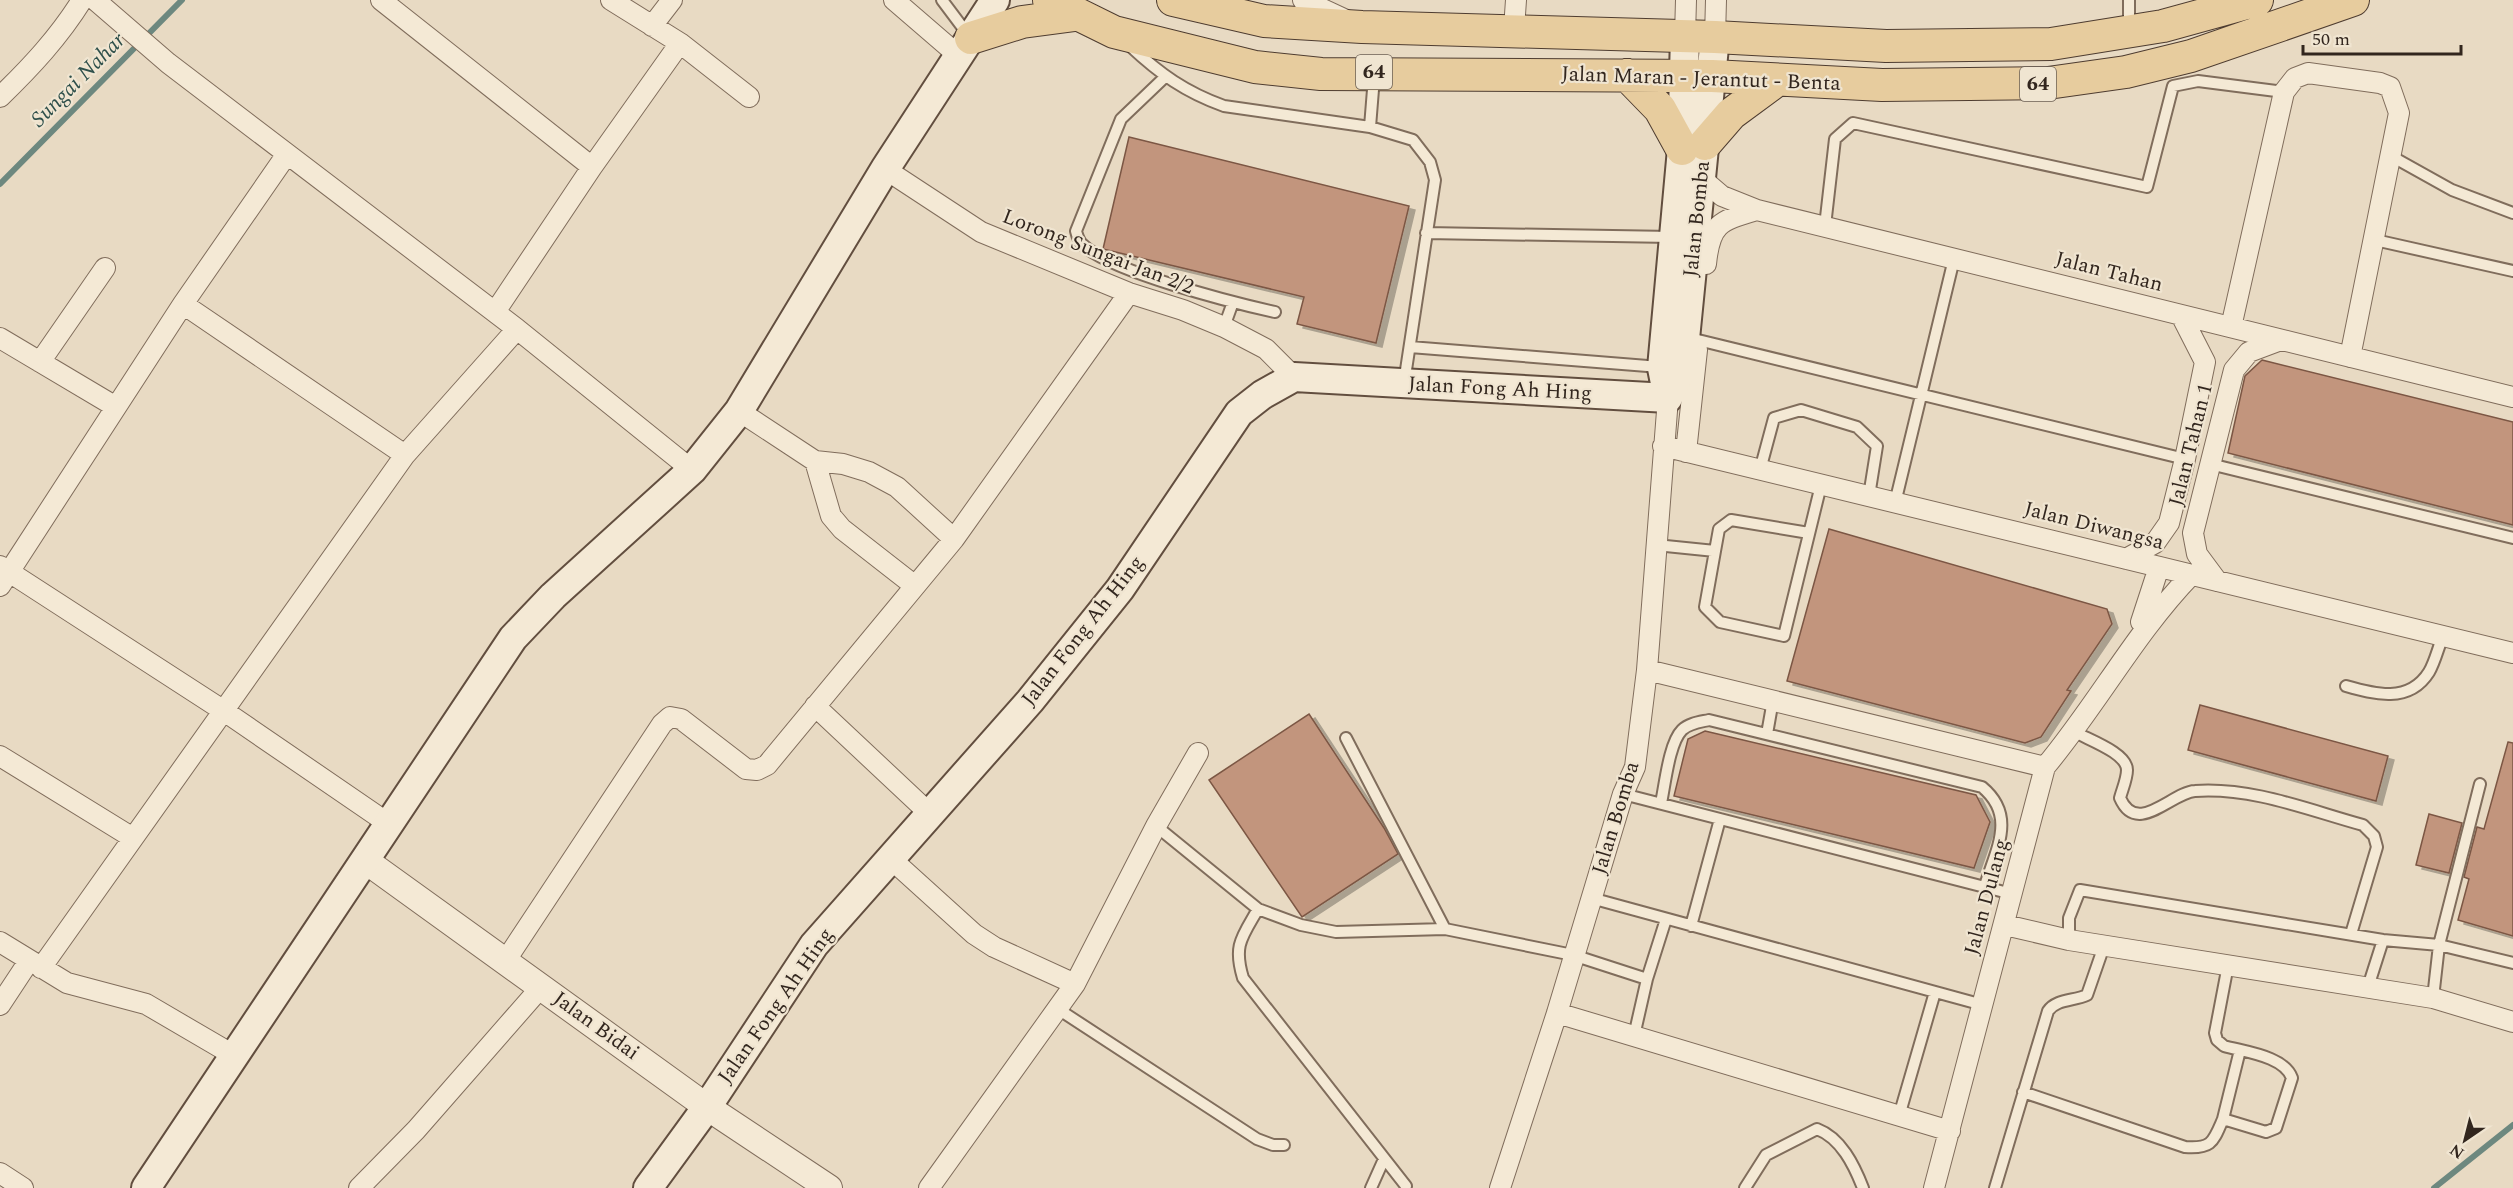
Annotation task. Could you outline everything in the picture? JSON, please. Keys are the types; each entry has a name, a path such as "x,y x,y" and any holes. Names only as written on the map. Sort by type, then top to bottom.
{"main road":[{"path":"152,1186 235,1056 513,638 553,596 692,470 739,411 885,169 995,0"},
{"name":"Jalan Maran - Jerantut - Benta","path":"1173,0 1264,21 1362,27 1515,15 1700,37 1886,46 2051,44 2163,26 2257,0"},
{"path":"2130,32 2159,9 2177,0"},
{"name":"Jalan Maran - Jerantut - Benta","path":"1062,7 1114,32 1255,68 1321,74 1375,72 1698,76 1882,85 2059,82 2126,72 2191,56 2353,0"},
{"path":"965,47 1062,7"},
{"name":"Jalan Bomba","path":"1668,398 1662,368 1675,237 1693,147 1700,37"},
{"path":"1628,75 1693,147 1731,114 1777,80"},
{"name":"Jalan Bomba","path":"1668,398 1682,369 1701,178 1693,147"},
{"name":"Jalan Fong Ah Hing","path":"648,1188 706,1107 814,945 1030,701 1120,589 1239,413 1262,395 1294,377 1668,398"}],"street":[{"path":"0,97 39,59 66,26 82,0"},
{"path":"95,0 168,63 517,329 692,470"},
{"path":"381,0 592,167"},
{"path":"611,0 680,43 749,97"},
{"path":"652,26 672,0"},
{"path":"894,0 965,47"},
{"path":"1303,0 1362,27"},
{"path":"1686,0 1700,37"},
{"path":"1700,37 1716,0"},
{"path":"495,312 592,167 680,43"},
{"path":"2231,327 2284,92 2295,78 2308,73 2380,83 2390,87 2399,113 2350,357"},
{"path":"287,154 183,304 3,575 224,711 389,824"},
{"name":"Lorong Sungai Jan 2/2","path":"885,169 981,232 1129,293 1183,310 1224,327 1266,350 1294,377"},
{"name":"Jalan Tahan","path":"1701,178 1722,196 1757,210 2513,397"},
{"path":"1686,452 1708,239 1729,218 1757,210"},
{"path":"40,362 105,268"},
{"path":"506,960 662,724 670,717 681,718 746,769 757,770 767,765 954,539 1129,293"},
{"path":"183,304 405,455"},
{"name":"Jalan Tahan 1","path":"2126,559 2155,543 2169,524 2185,459 2205,362 2181,315"},
{"path":"0,1005 35,964 133,838 405,455 517,329"},
{"path":"0,338 116,407"},
{"name":"Jalan Tahan 1","path":"2217,581 2197,554 2193,533 2234,370 2249,352 2281,340"},
{"name":"Jalan Bomba","path":"1500,1188 1557,1013 1623,794 1635,767 1647,670 1668,398"},
{"path":"739,411 815,461 843,464 868,472 897,487 954,539"},
{"name":"Jalan Diwangsa","path":"1663,446 2513,653"},
{"path":"815,461 831,516 842,529 915,586"},
{"name":"Jalan Dulang","path":"2134,642 2159,567"},
{"name":"Jalan Dulang","path":"1934,1188 2045,767 2075,732 2134,642 2167,600 2191,575"},
{"path":"1647,670 2045,767"},
{"path":"815,706 929,813"},
{"path":"929,1188 1075,984 1156,826 1198,753"},
{"path":"0,756 133,838"},
{"path":"890,858 974,934 994,947 1075,984"},
{"name":"Jalan Bidai","path":"366,861 542,986 706,1107 830,1188"},
{"path":"2005,925 2104,946 2433,998 2513,1022"},
{"path":"0,942 67,983 146,1004 235,1056"},
{"path":"359,1188 416,1130 542,986"},
{"path":"1557,1013 1950,1131"},
{"path":"0,1173 23,1188"}],"lane":[{"path":"942,0 965,47"},
{"path":"2129,0 2130,32"},
{"path":"1114,32 1165,77 1201,98 1224,106 1370,127 1413,140 1430,162 1435,180 1404,383"},
{"path":"1370,127 1375,72"},
{"path":"1165,77 1121,119 1076,231 1081,243 1109,261 1233,302 1275,312"},
{"path":"1825,226 1835,139 1853,123 2147,187 2173,86 2198,81 2284,92"},
{"path":"2391,156 2452,190 2513,213"},
{"path":"1426,233 1675,237"},
{"path":"2375,240 2513,271"},
{"path":"1895,503 1953,259"},
{"path":"1224,327 1233,302"},
{"path":"1698,340 2185,459"},
{"path":"1410,346 1662,368"},
{"path":"1760,470 1774,418 1801,410 1857,427 1877,446 1869,496"},
{"path":"2210,464 2513,538"},
{"path":"1809,533 1731,520 1719,529 1706,607 1713,616 1720,622 1784,636 1821,485"},
{"path":"1656,545 1715,551"},
{"path":"2346,686 2379,695 2393,696 2418,684 2428,673 2443,636"},
{"path":"1767,734 1773,700"},
{"path":"1661,803 1674,744 1682,730 1695,723 1709,720 1982,787 1993,796 2001,813 2002,830 1985,886"},
{"path":"2075,732 2114,752 2125,761 2127,771 2120,798 2124,805 2135,812 2149,814 2177,795 2190,791 2218,789 2241,791 2363,825 2374,836 2377,847 2351,934"},
{"path":"1346,738 1445,929"},
{"path":"2433,998 2439,945 2480,784"},
{"path":"1623,794 2012,894"},
{"path":"1691,926 1720,819"},
{"path":"1156,826 1258,909 1301,925 1336,932 1445,929 1573,955 1647,979"},
{"path":"2069,940 2069,918 2080,890 2383,940 2439,945 2513,963"},
{"path":"1591,898 1983,1005"},
{"path":"1258,909 1240,940 1237,958 1243,978 1406,1186"},
{"path":"1634,1036 1647,979 1666,919"},
{"path":"2368,987 2383,940"},
{"path":"1995,1188 2048,1011 2057,1002 2076,1000 2087,995 2104,946"},
{"path":"2223,1119 2266,1132 2276,1128 2292,1078 2282,1063 2224,1046 2217,1040 2215,1033 2229,965"},
{"path":"1899,1116 1935,992"},
{"path":"1058,1009 1257,1138 1284,1145"},
{"path":"2023,1092 2186,1147 2201,1148 2214,1142 2223,1119 2240,1050"},
{"path":"1745,1188 1766,1155 1817,1129 1835,1139 1855,1168 1863,1188"},
{"path":"1371,1188 1384,1159"}],"building":[{"path":"1129,137 1409,206 1376,343 1297,324 1304,297 1103,249"},
{"path":"2262,360 2513,422 2513,525 2228,453 2245,376"},
{"path":"1829,529 2107,609 2112,624 2067,690 2071,691 2041,737 2025,743 1787,681"},
{"path":"2200,705 2388,756 2376,801 2188,750"},
{"path":"1309,714 1384,828 1398,854 1302,917 1209,780"},
{"path":"1705,731 1976,795 1990,822 1974,868 1674,796 1688,739"},
{"path":"2508,742 2513,743 2513,936 2458,920 2469,879 2464,877 2477,827 2484,829"},
{"path":"2429,814 2462,823 2449,873 2416,865"}],"waterway":[{"name":"Sungai Nahar","path":"0,184 182,0"},
{"path":"2434,1188 2513,1125"}]}
